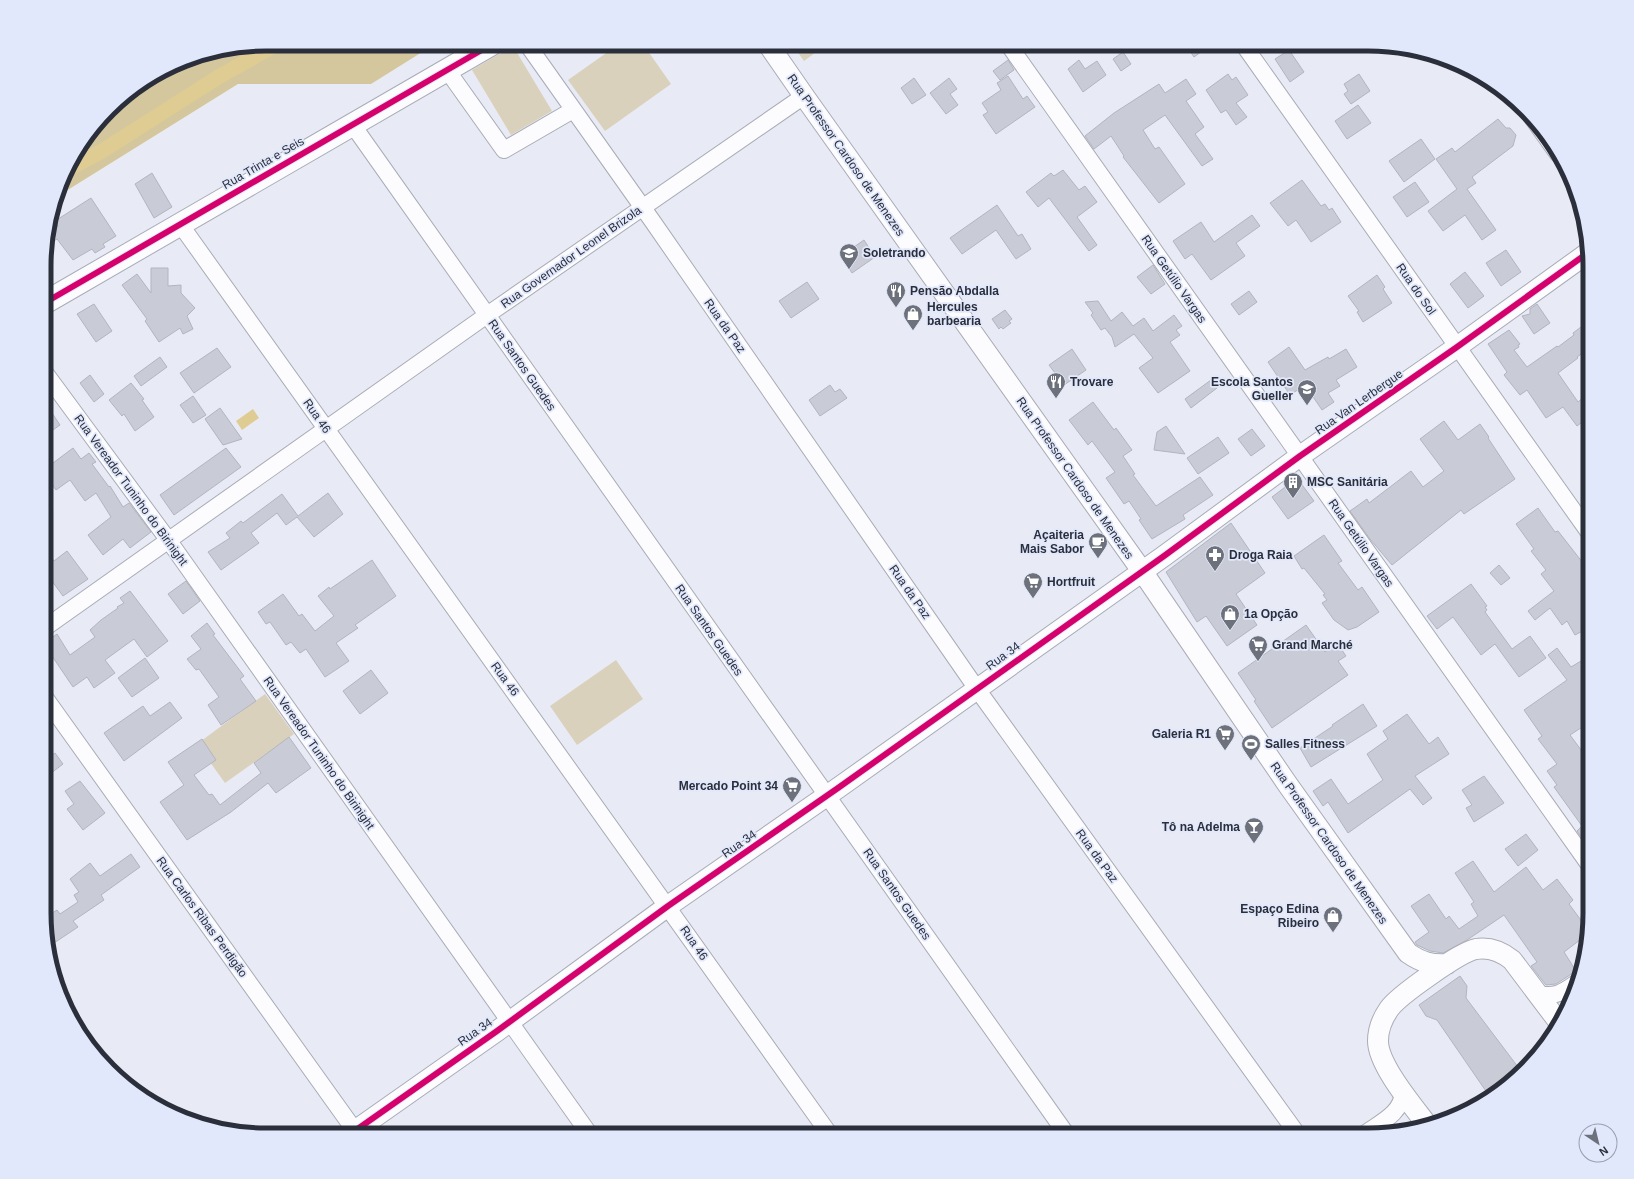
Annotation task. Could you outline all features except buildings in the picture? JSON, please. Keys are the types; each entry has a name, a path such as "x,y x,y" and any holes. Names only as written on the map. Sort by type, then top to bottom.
{"main road":[{"name":"Rua Trinta e Seis","path":"51,299 480,51"}],"street":[{"name":"Rua da Paz","path":"532,51 643,208 977,689 1293,1128"},
{"name":"Rua Professor Cardoso de Menezes","path":"773,51 1142,571 1288,785 1408,953 1427,964 1447,964"},
{"name":"Rua Getúlio Vargas","path":"1013,51 1583,856"},
{"name":"Rua do Sol","path":"1248,51 1583,524"},
{"path":"448,70 504,150 573,110"},
{"name":"Rua Governador Leonel Brizola","path":"51,624 487,315 804,96"},
{"name":"Rua Santos Guedes","path":"352,124 1062,1128"},
{"name":"Rua 46","path":"180,224 825,1128"},
{"name":"Rua Van Lerbergue","path":"1142,571 1300,456 1457,347 1583,256"},
{"name":"Rua Vereador Tuninho do Birinight","path":"51,381 169,541 585,1128"},
{"name":"Rua 34","path":"361,1128 668,906 827,796 1142,571"},
{"name":"Rua Carlos Ribas Perdigão","path":"51,706 350,1128"},
{"path":"1424,1121 1387,1069 1378,1048 1380,1025 1389,1009 1403,996 1460,955 1475,949 1490,949 1497,951 1512,960 1555,1017"},
{"name":"Rua Professor Cardoso de Menezes","path":"1403,996 1411,975 1408,953"},
{"path":"1539,994 1553,996 1560,994 1570,987"},
{"path":"1372,1128 1398,1109 1403,1099 1403,1092"}],"shaded area":[{"path":"252,51 424,51 371,84 238,84 64,192 73,171 87,147 104,124 124,104 147,87 184,67 211,58"},
{"path":"504,51 516,51 552,111 511,135 472,70"},
{"path":"609,51 648,51 671,84 605,131 568,80"},
{"path":"797,51 818,51 804,61"},
{"path":"253,409 259,418 242,430 236,421"},
{"path":"616,660 643,699 577,745 550,706"},
{"path":"265,694 294,734 225,783 197,744"}],"waterway":[{"path":"77,164 102,151 220,76 265,51"}],"cycle path":[{"path":"51,299 480,51"},
{"path":"359,1128 497,1031 668,906 838,788 1164,556 1300,456 1457,347 1583,256"}],"place":[{"name":"Soletrando","path":"849,270"},
{"name":"Pensão Abdalla","path":"896,308"},
{"name":"Hercules barbearia","path":"913,331"},
{"name":"Trovare","path":"1056,399"},
{"name":"Escola Santos Gueller","path":"1307,406"},
{"name":"MSC Sanitária","path":"1293,499"},
{"name":"Açaiteria Mais Sabor","path":"1098,559"},
{"name":"Droga Raia","path":"1215,572"},
{"name":"Hortfruit","path":"1033,599"},
{"name":"1a Opção","path":"1230,631"},
{"name":"Grand Marché","path":"1258,662"},
{"name":"Galeria R1","path":"1225,751"},
{"name":"Salles Fitness","path":"1251,761"},
{"name":"Mercado Point 34","path":"792,803"},
{"name":"Tô na Adelma","path":"1254,844"},
{"name":"Espaço Edina Ribeiro","path":"1333,933"}]}
